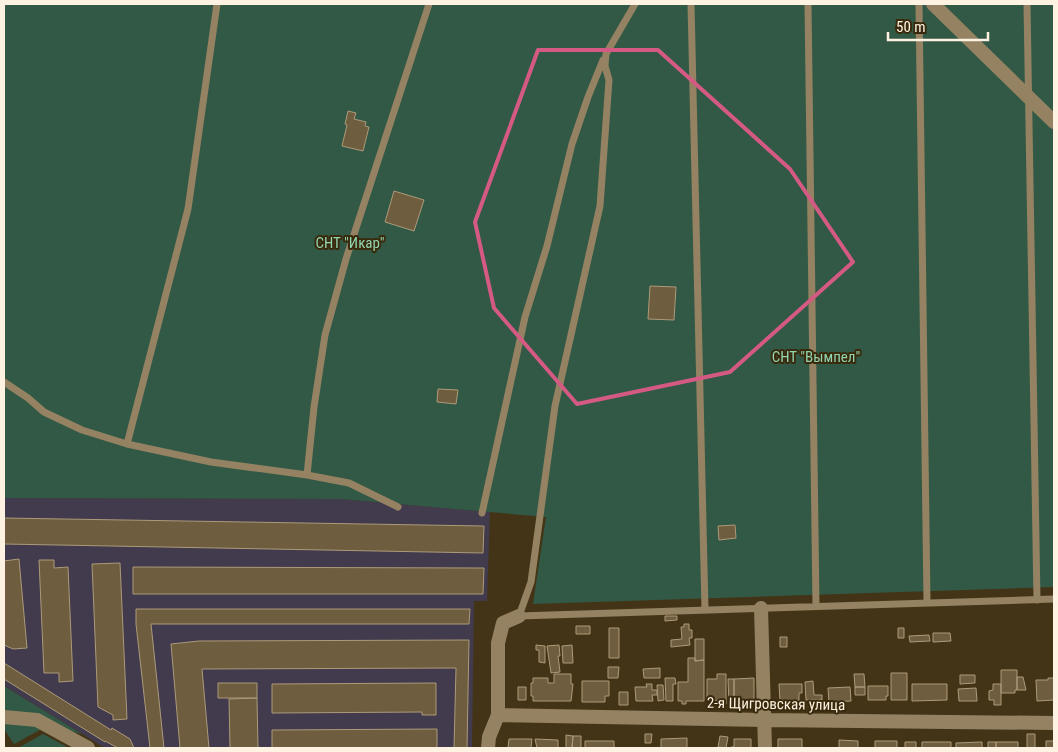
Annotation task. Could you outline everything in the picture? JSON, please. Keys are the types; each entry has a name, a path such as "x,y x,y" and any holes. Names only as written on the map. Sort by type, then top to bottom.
{"street":[{"path":"934,4 1054,122"},
{"path":"762,608 765,748"},
{"path":"488,748 489,736 498,715 498,643 503,624 519,616"},
{"name":"2-я Щигровская улица","path":"498,715 1054,723"},
{"path":"4,719 37,720 88,748"}],"lane":[{"path":"127,444 188,209 217,4"},
{"path":"307,475 314,407 326,335 346,259 429,4"},
{"path":"482,513 525,317 547,246 572,144 588,97 606,54 635,4"},
{"path":"691,4 705,610"},
{"path":"808,4 816,606"},
{"path":"919,4 927,602"},
{"path":"1027,4 1037,600"},
{"path":"606,54 605,66 610,80 600,206 555,406 531,582 519,616 1054,599"},
{"path":"4,382 28,398 44,412 82,430 127,444 211,462 307,475 349,483 398,507"}],"highlighted area":[{"path":"538,50 658,50 790,169 853,262 730,372 577,404 494,308 475,222"}],"shaded area":[{"path":"4,498 341,499 490,512 487,601 474,601 472,748 105,748 4,686"}],"green space":[{"path":"4,4 1054,4 1054,587 533,604 546,517 341,499 4,498"},
{"path":"4,686 82,734 47,726 14,744 4,729"},
{"path":"43,734 69,748 18,748"}],"building":[{"path":"348,111 356,113 354,119 366,122 365,126 369,127 363,151 342,146"},
{"path":"394,191 424,200 414,231 385,222"},
{"path":"650,286 676,287 674,320 648,319"},
{"path":"438,389 458,390 456,404 437,402"},
{"path":"4,518 484,526 483,553 4,544"},
{"path":"735,525 736,538 719,540 718,526"},
{"path":"19,559 27,648 13,649 4,645 4,561"},
{"path":"39,560 54,560 54,568 68,567 73,681 59,682 59,673 44,673"},
{"path":"120,563 127,719 113,720 113,715 98,707 92,564"},
{"path":"133,567 484,568 483,594 133,594"},
{"path":"136,609 470,609 469,624 151,624 164,748 150,748 136,624"},
{"path":"665,616 677,616 677,620 665,621"},
{"path":"684,624 689,624 689,630 692,630 692,638 689,638 690,645 671,647 671,640 682,639 681,627 684,627"},
{"path":"576,626 590,626 590,634 576,634"},
{"path":"609,628 619,628 619,658 609,658"},
{"path":"898,628 904,628 904,638 898,638"},
{"path":"933,633 950,633 951,641 933,642"},
{"path":"929,635 930,641 910,642 909,636"},
{"path":"780,637 787,637 787,647 780,647"},
{"path":"695,639 704,639 704,660 695,661"},
{"path":"469,640 467,748 454,748 456,668 202,669 209,748 180,748 171,644 199,641"},
{"path":"536,645 545,646 545,663 539,662 539,650 536,650"},
{"path":"559,645 560,672 551,673 547,646"},
{"path":"572,645 573,663 563,663 562,646"},
{"path":"688,658 695,658 695,661 704,660 704,701 686,701 686,704 682,704 682,701 678,701 678,682 688,682"},
{"path":"4,663 111,730 112,728 130,739 134,748 118,748 105,742 4,679"},
{"path":"608,667 619,667 618,678 608,678"},
{"path":"660,668 660,678 644,678 643,669"},
{"path":"1001,670 1017,670 1017,690 1015,690 1015,693 1001,693"},
{"path":"891,673 907,673 907,700 891,700"},
{"path":"554,674 571,674 571,684 573,684 571,701 533,701 531,683 533,683 533,678 548,678 548,683 554,683"},
{"path":"717,674 726,674 726,704 716,704 716,700 707,700 707,679 717,679"},
{"path":"854,674 864,674 865,687 855,687"},
{"path":"960,675 975,675 975,683 960,684"},
{"path":"1017,677 1023,677 1026,690 1017,690"},
{"path":"665,678 675,678 676,684 673,684 673,701 666,701"},
{"path":"754,678 754,702 734,702 734,679"},
{"path":"1048,678 1054,678 1054,700 1037,701 1036,680 1048,680"},
{"path":"728,679 734,679 734,702 729,702"},
{"path":"582,681 609,681 609,696 605,696 605,702 582,702"},
{"path":"813,681 814,695 822,695 822,700 806,700 805,682"},
{"path":"218,683 257,683 257,698 218,698"},
{"path":"436,683 436,715 422,715 422,712 272,713 272,684"},
{"path":"646,684 652,684 652,690 657,690 657,695 652,695 653,701 636,701 635,687 647,687"},
{"path":"779,684 802,684 802,693 799,693 799,701 780,701"},
{"path":"912,684 947,684 947,700 912,701"},
{"path":"993,684 1001,684 1001,705 994,705 994,700 989,700 989,691 993,690"},
{"path":"657,685 663,685 664,700 658,701"},
{"path":"868,686 888,686 886,700 868,700"},
{"path":"518,687 526,687 526,700 518,700"},
{"path":"850,687 851,701 829,702 828,688"},
{"path":"855,687 865,687 865,695 855,695"},
{"path":"976,688 977,701 959,701 958,689"},
{"path":"619,692 628,692 628,705 619,705"},
{"path":"257,698 258,748 230,748 229,699"},
{"path":"437,729 437,748 272,748 272,730"},
{"path":"645,734 652,734 651,743 645,743"},
{"path":"1027,734 1035,734 1035,748 1027,748"},
{"path":"566,735 573,736 572,748 566,748"},
{"path":"573,736 581,736 581,748 572,748"},
{"path":"720,736 728,737 726,748 718,747"},
{"path":"687,738 687,748 661,748 661,739"},
{"path":"509,739 532,739 531,748 508,748"},
{"path":"535,739 558,740 558,748 537,748"},
{"path":"734,739 751,739 751,748 731,748 734,747"},
{"path":"778,739 802,739 802,747 804,748 778,748"},
{"path":"839,740 858,741 858,748 839,748"},
{"path":"585,741 614,741 614,748 585,748"},
{"path":"875,741 897,741 897,748 875,748"},
{"path":"1046,741 1054,741 1054,748 1046,748"},
{"path":"905,742 916,742 916,748 905,748"},
{"path":"922,742 951,742 951,748 922,748"},
{"path":"982,742 982,748 956,748 956,743"},
{"path":"988,742 996,742 996,748 988,748"},
{"path":"996,742 1018,742 1018,748 996,748"}],"park label":[{"name":"СНТ \"Икар\"","path":"350,243"},
{"name":"СНТ \"Вымпел\"","path":"816,357"}]}
